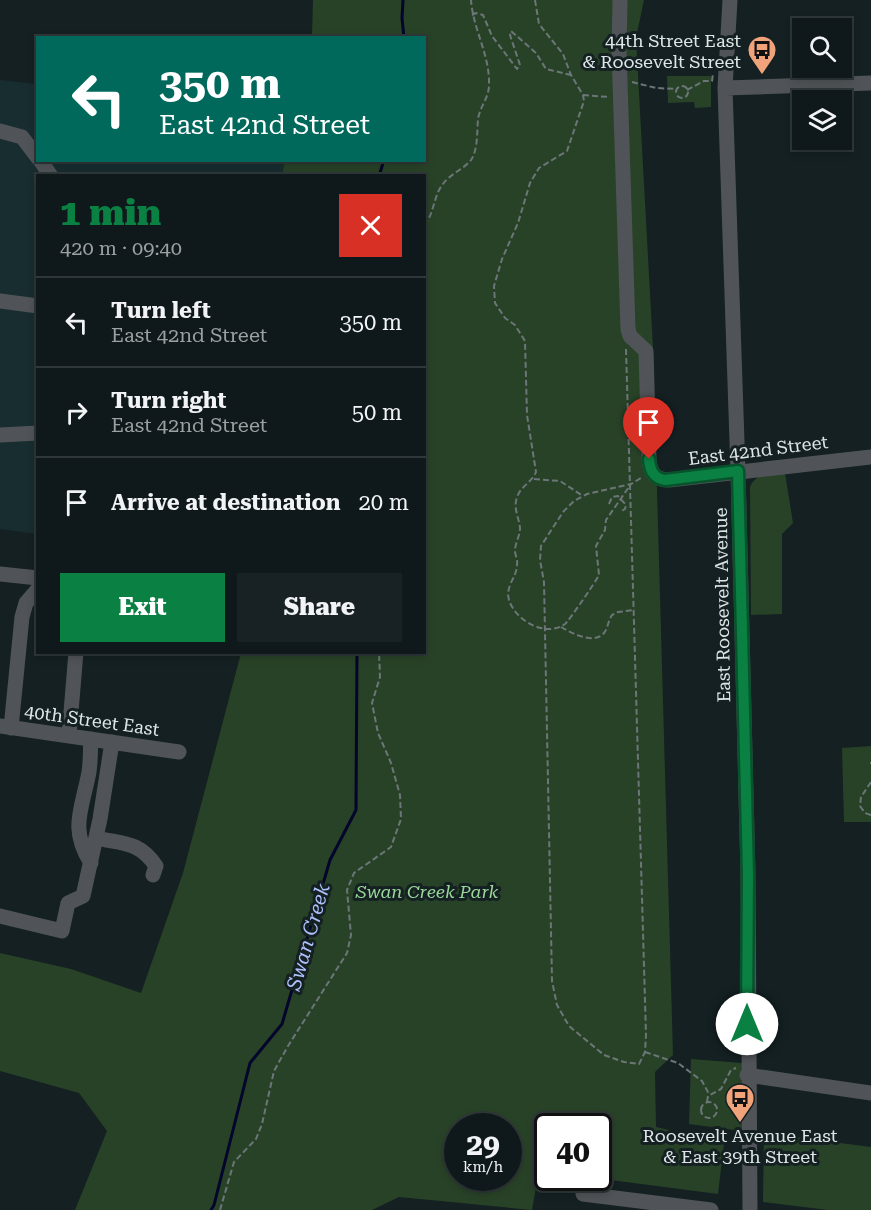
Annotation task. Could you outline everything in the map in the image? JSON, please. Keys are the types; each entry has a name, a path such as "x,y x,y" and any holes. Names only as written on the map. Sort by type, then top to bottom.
{"street":[{"path":"620,0 620,80 631,335"},
{"name":"East Roosevelt Avenue","path":"730,0 725,80 748,874 747,1071 750,1210"},
{"path":"725,80 871,83"},
{"path":"0,131 22,137 36,155"},
{"path":"0,301 36,306"},
{"name":"East 42nd Street","path":"631,335 646,351 649,459 652,472 657,478 669,480 871,457"},
{"path":"0,435 36,433"},
{"path":"0,574 36,578"},
{"path":"5,727 22,617 26,603 36,591"},
{"path":"69,736 76,654"},
{"name":"40th Street East","path":"5,727 179,752"},
{"path":"91,739 89,774 78,819 81,848 91,862"},
{"path":"0,915 62,931 68,903 83,896 96,838 112,742"},
{"path":"96,838 136,846 148,854 156,866 153,874"},
{"path":"747,1071 871,1093"},
{"path":"583,1194 711,1210"}],"path":[{"path":"426,223 430,220 433,204 444,182 471,159 475,147 479,110 489,94 482,43 472,15 471,0"},
{"path":"535,0 539,24 563,54 584,101 567,151 539,168 530,183 518,223 502,259 494,286 495,303 505,318 515,325 525,341 527,415 536,472 515,501 520,531 515,551 517,564 508,591 513,608 520,617 531,624 545,628 566,623 599,575 596,546 605,530 606,520 631,484"},
{"path":"472,15 476,13 483,15 492,36 517,69 520,65 510,35 511,31 536,52 546,69 571,75"},
{"path":"687,90 704,81 712,81 712,73 725,80"},
{"path":"620,80 656,88 684,87 687,90"},
{"path":"677,89 676,95 681,98 686,97 687,90"},
{"path":"583,95 621,98"},
{"path":"631,335 625,344 631,484 646,1035 645,1052 639,1064 604,1055 570,1026 557,1005 552,981 544,582 540,553 563,512 574,501 599,490 631,484"},
{"path":"533,479 560,481 583,496"},
{"path":"609,504 614,496 621,499 626,505 625,509 620,512"},
{"path":"560,626 575,634 594,639 605,631 612,615 634,610"},
{"path":"220,1210 234,1162 256,1139 262,1124 274,1071 293,1036 347,953 351,935 347,890 354,873 390,847 401,819 400,795 391,763 378,733 372,703 380,677 379,654"},
{"path":"871,782 861,797 860,806 865,813 871,815"},
{"path":"645,1052 678,1063 702,1081 709,1094 701,1111 703,1116 711,1118 716,1115 717,1107 714,1103 707,1102"},
{"path":"709,1094 721,1089 733,1068 747,1071"}],"shaded area":[{"path":"0,80 36,84 36,162 285,162 282,174 36,174 36,534 0,529"}],"green space":[{"name":"Swan Creek Park","path":"313,0 644,0 636,38 653,348 673,1055 655,1072 656,1127 724,1143 718,1194 612,1180 612,1113 534,1113 535,1191 532,1210 399,1197 372,1210 75,1210 107,1131 79,1093 0,1071 0,953 71,969 141,993 183,873 241,654 426,654 426,174 282,174 285,162 426,162 426,36 312,36"},
{"path":"667,76 711,76 711,107 695,108 694,102 668,103"},
{"path":"785,473 793,523 782,534 782,614 751,615 750,487 760,476"},
{"path":"871,746 871,822 844,822 842,748"},
{"path":"691,1059 742,1063 742,1131 689,1124"},
{"path":"764,1133 871,1147 871,1210 828,1210 763,1202"}],"waterway":[{"name":"Swan Creek","path":"403,0 404,36"},
{"name":"Swan Creek","path":"380,174 383,162"},
{"name":"Swan Creek","path":"211,1210 250,1063 282,1024 330,860 356,810 357,654"}],"place":[{"name":"44th Street East & Roosevelt Street","path":"762,76"},
{"name":"Roosevelt Avenue East & East 39th Street","path":"740,1124"}],"route":[{"path":"649,459 652,472 661,480 738,471 748,874 747,1024"}]}
